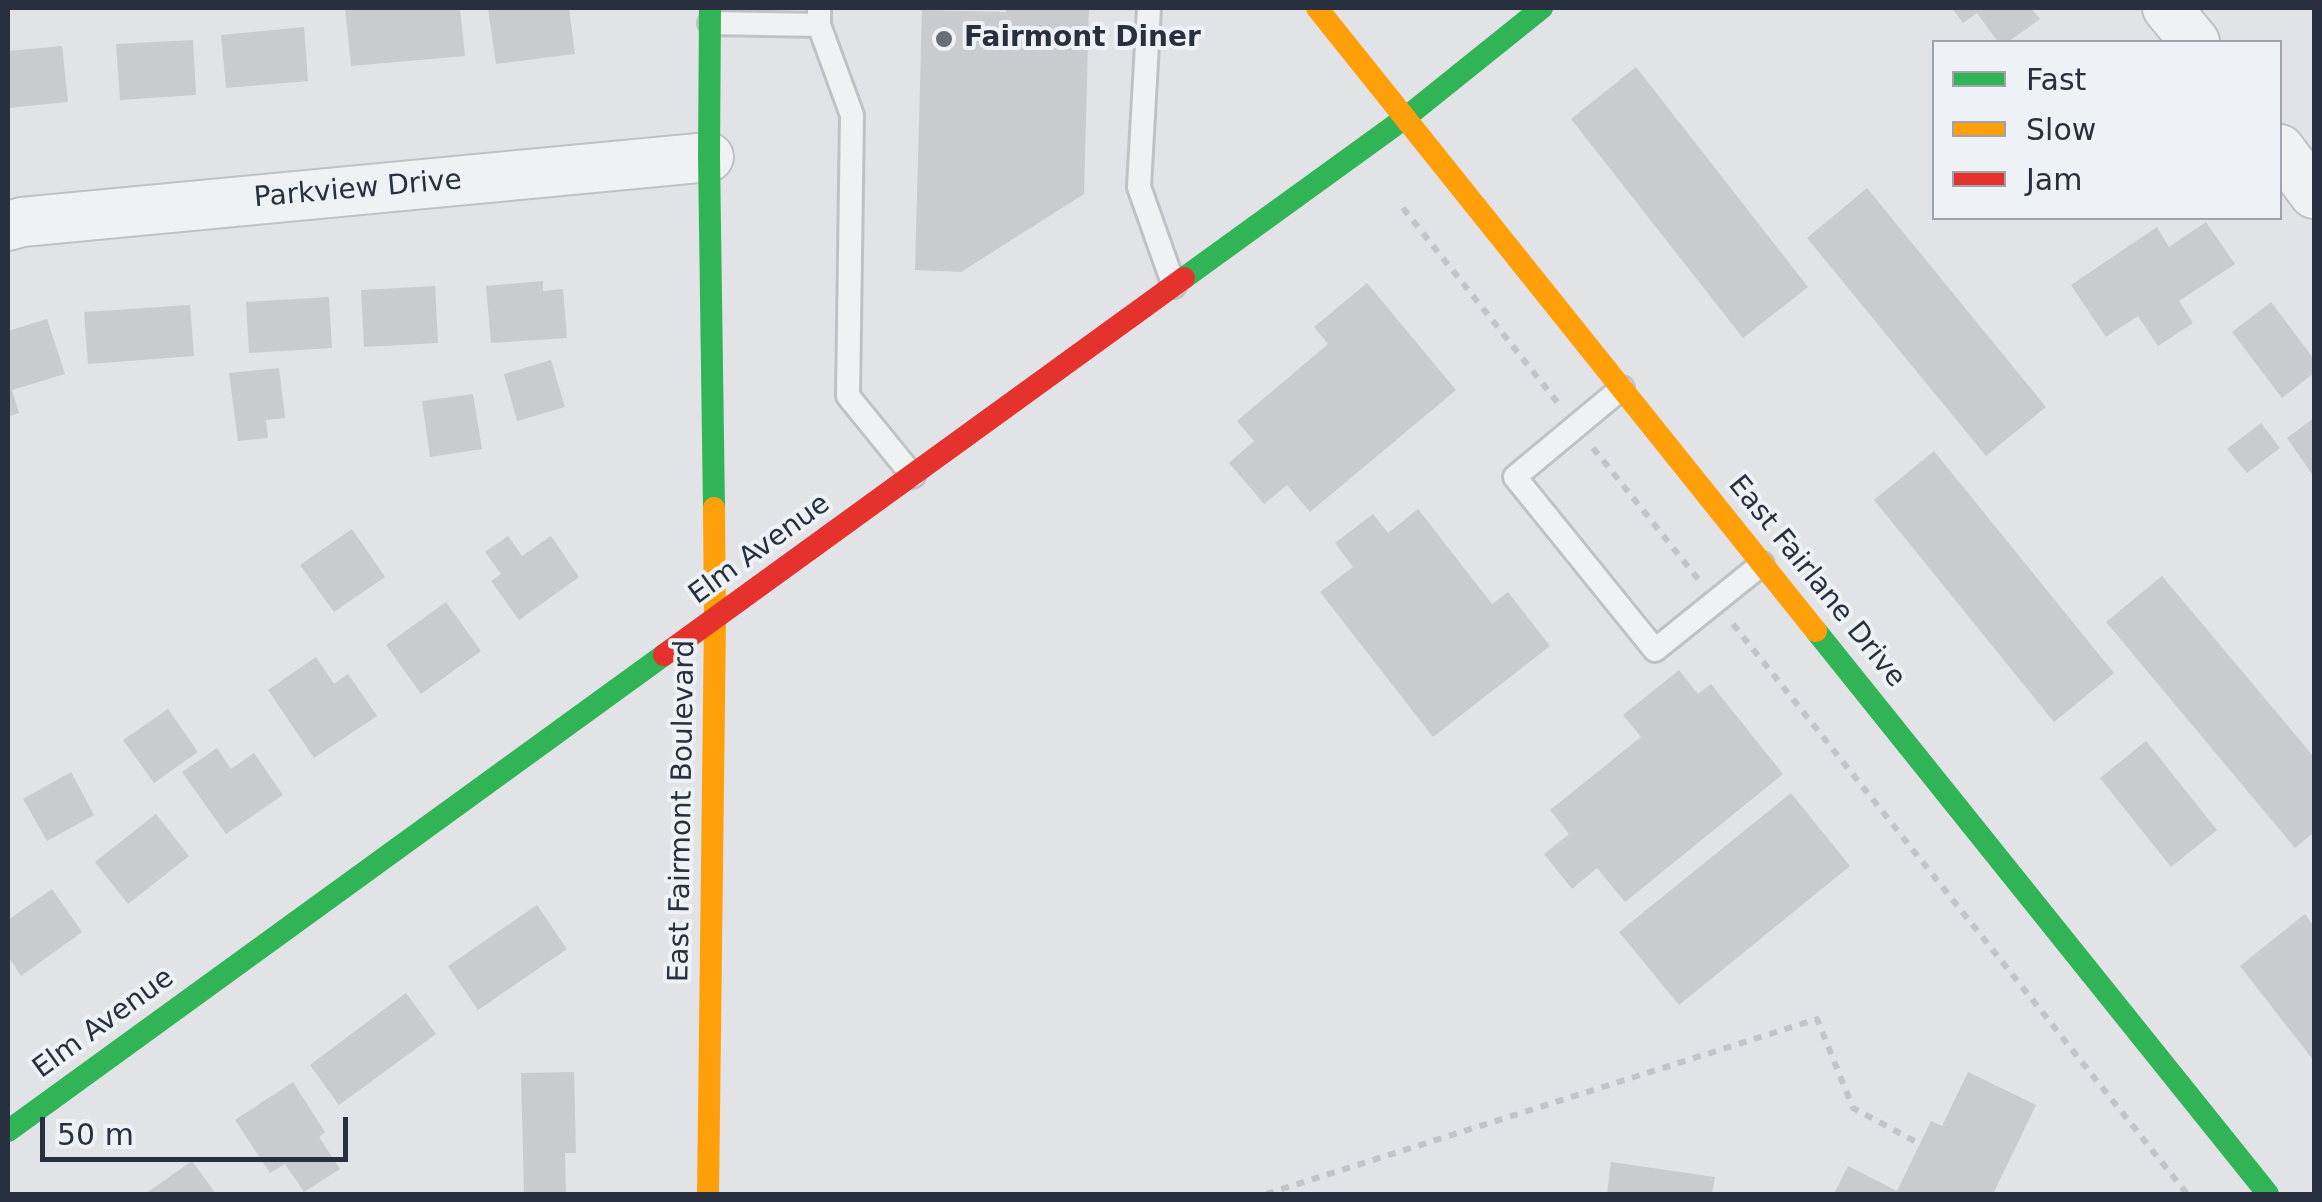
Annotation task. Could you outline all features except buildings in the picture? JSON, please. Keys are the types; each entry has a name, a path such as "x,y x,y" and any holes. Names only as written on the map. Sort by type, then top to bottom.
{"street":[{"name":"East Fairlane Drive","path":"1317,8 2268,1194"},
{"name":"Elm Avenue","path":"8,1132 1405,118 1542,8"},
{"path":"2167,8 2192,40"},
{"name":"East Fairmont Boulevard","path":"708,1194 715,620 710,15"},
{"path":"2282,153 2314,194"},
{"name":"Parkview Drive","path":"8,226 709,157"}],"lane":[{"path":"1149,8 1139,187 1174,286"},
{"path":"710,15 818,16 852,114 848,396 913,476"},
{"path":"1622,388 1514,477 1655,650 1762,564"}],"path":[{"path":"1403,208 2187,1194"},
{"path":"1266,1194 1817,1019 1853,1108 1920,1144"}],"traffic: fast":[{"path":"710,8 714,508"},
{"path":"1184,278 1405,118 1542,8"},
{"path":"1816,631 2268,1194"},
{"path":"8,1131 664,655"}],"traffic: slow":[{"path":"1317,8 1816,631"},
{"path":"708,1194 714,508"}],"traffic: jam":[{"path":"664,655 1184,278"}],"place":[{"name":"Fairmont Diner","path":"944,39"}]}
